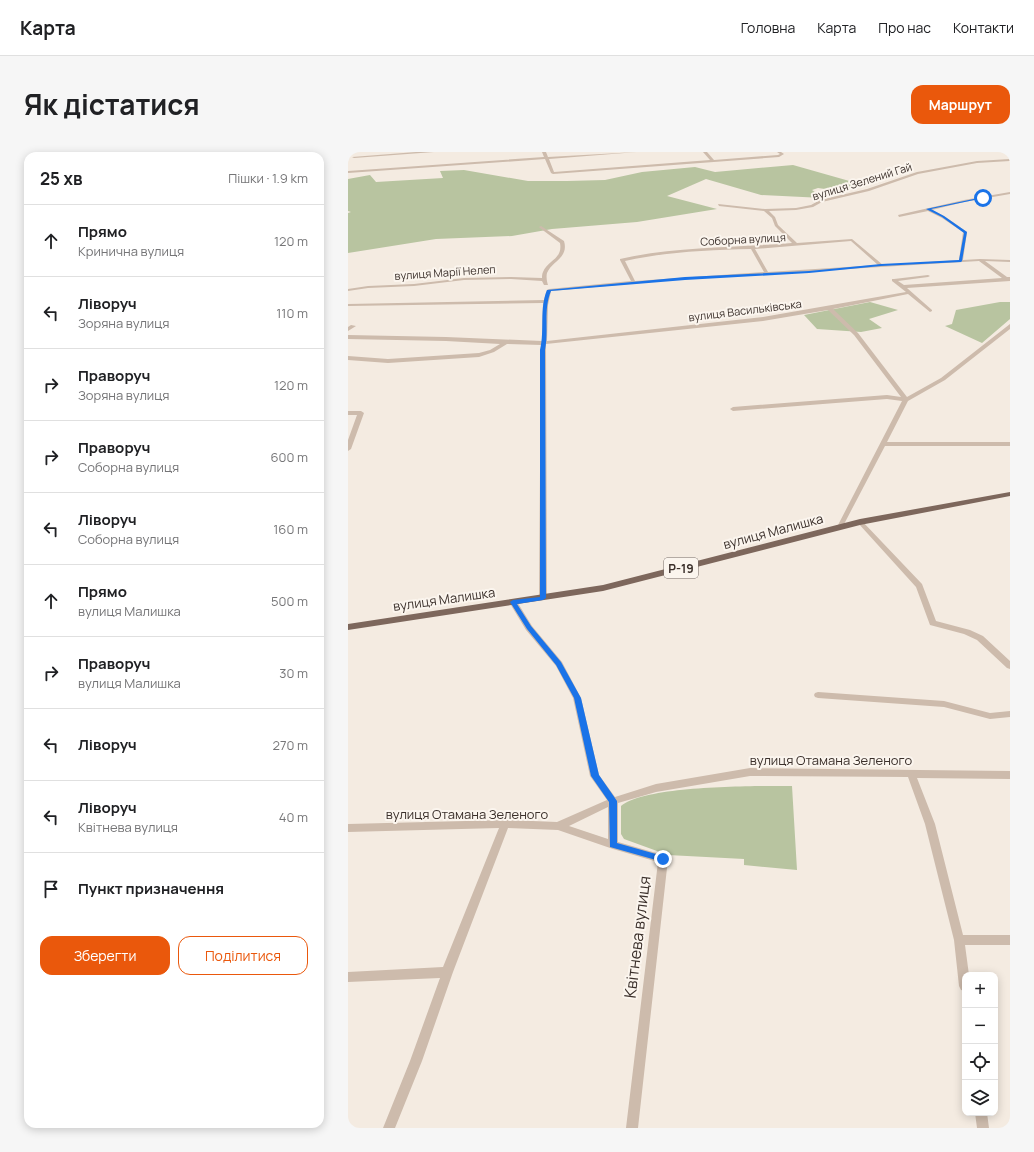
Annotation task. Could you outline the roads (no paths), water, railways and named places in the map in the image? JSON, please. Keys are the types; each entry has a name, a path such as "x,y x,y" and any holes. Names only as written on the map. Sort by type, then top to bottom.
{"main road":[{"name":"вулиця Малишка","path":"348,627 603,588 860,522 1010,494"}],"street":[{"path":"354,152 350,172 635,152"},
{"path":"354,157 432,152"},
{"path":"544,152 553,173 779,156 782,154 780,152 784,152"},
{"path":"705,152 713,161"},
{"path":"618,153 622,158"},
{"name":"вулиця Зелений Гай","path":"719,205 765,210 796,209 812,206 821,201 868,190 917,173 976,162 1010,160"},
{"path":"624,163 628,167"},
{"path":"899,216 1010,193"},
{"path":"928,209 965,232 961,261"},
{"path":"765,210 774,218 776,225 796,245"},
{"path":"541,227 562,242 563,248 559,257 545,272 544,280 549,290 545,301 543,350 543,598"},
{"name":"Соборна вулиця","path":"634,283 622,260 645,255 702,249 752,248 852,240 881,265"},
{"path":"752,248 766,273"},
{"path":"980,260 1009,280"},
{"path":"549,290 766,273 809,272 881,265 980,260 1010,261"},
{"path":"928,276 894,280 930,311"},
{"name":"вулиця Марії Нелеп","path":"348,290 368,287 414,285 464,279 512,278 544,280"},
{"path":"903,287 1009,280"},
{"name":"вулиця Васильківська","path":"348,337 544,343 763,319 908,292"},
{"path":"348,305 545,301"},
{"path":"828,308 856,334 906,400"},
{"path":"840,527 906,400 943,379 1010,326"},
{"path":"348,358 388,360 479,355 492,351 506,342"},
{"path":"733,410 887,397 906,400"},
{"path":"348,412 361,413 348,449"},
{"path":"883,444 1010,444"},
{"path":"860,522 918,586 933,624 967,632 980,638 1010,666"},
{"path":"513,602 529,628 559,664 577,698 595,776 613,801 613,845"},
{"path":"818,695 944,704 990,716 1010,714"},
{"name":"вулиця Отамана Зеленого","path":"348,828 506,824 558,826 613,801 656,788 750,772 1010,775"},
{"path":"912,774 930,824 959,940 963,972"},
{"path":"389,1128 416,1061 447,972 506,824"},
{"name":"Квітнева вулиця","path":"558,826 613,845 663,859 632,1128"},
{"path":"959,940 1010,940"},
{"path":"348,977 447,972"},
{"path":"981,1116 983,1128"}]}
